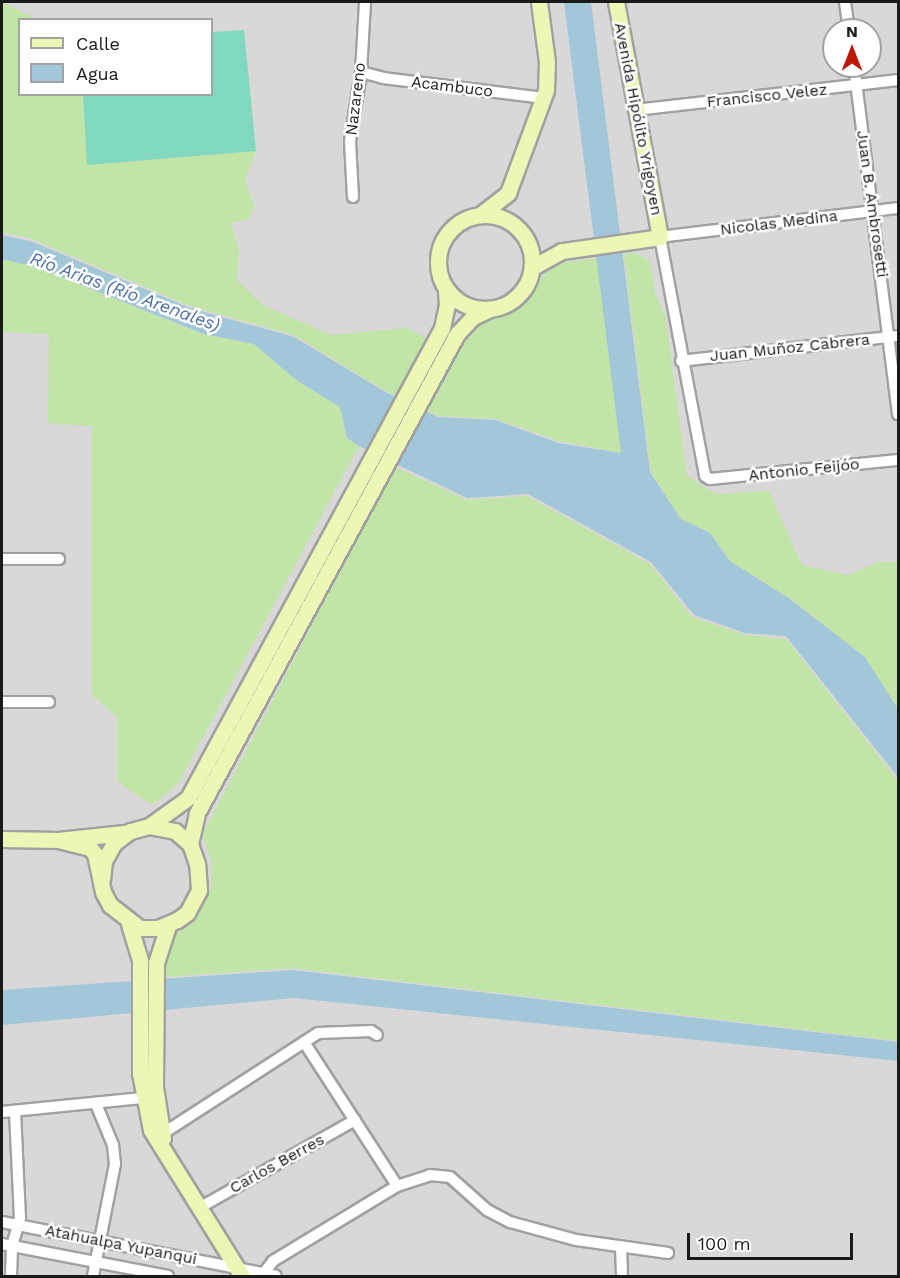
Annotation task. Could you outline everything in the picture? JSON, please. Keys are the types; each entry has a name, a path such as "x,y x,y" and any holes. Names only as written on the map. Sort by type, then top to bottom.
{"main road":[{"path":"2,838 58,840 130,831 149,826 188,798 352,490 442,328 447,306 446,289 440,276 440,249 455,226 480,215 508,193 544,98 547,62 539,2"},
{"name":"Avenida Hipólito Yrigoyen","path":"616,2 660,237"},
{"path":"480,215 511,222 526,237 562,251"},
{"path":"526,237 533,267"},
{"path":"190,844 197,813 457,334 473,317 519,297 533,267 562,251 660,237"},
{"path":"446,289 464,305 488,310"},
{"path":"129,924 148,929 168,925 187,913 199,890 197,864 190,844 175,831 149,826"},
{"path":"102,879 108,852 130,831"},
{"path":"58,840 90,848 110,905 129,924 140,961 139,1030 142,1098 157,1143 239,1272"},
{"path":"168,925 156,963 155,1087 162,1134 174,1168"}],"street":[{"name":"Nazareno","path":"353,197 350,141 361,72 365,2"},
{"path":"845,2 847,18"},
{"name":"Acambuco","path":"361,72 383,78 544,98"},
{"name":"Juan B. Ambrosetti","path":"855,78 894,337 898,414"},
{"name":"Francisco Velez","path":"635,110 898,80"},
{"name":"Nicolas Medina","path":"660,237 898,208"},
{"path":"660,237 681,361"},
{"name":"Juan Muñoz Cabrera","path":"681,361 894,337"},
{"name":"Antonio Feijóo","path":"681,361 702,470 710,479 898,460"},
{"path":"2,559 59,559"},
{"path":"2,702 49,702"},
{"path":"162,1134 325,1030 371,1031 377,1035"},
{"path":"304,1042 398,1186"},
{"path":"2,1112 142,1098"},
{"path":"93,1276 102,1241 115,1164 112,1145 96,1104"},
{"path":"11,1276 7,1245 18,1226 15,1111"},
{"name":"Carlos Berres","path":"199,1208 355,1120"},
{"path":"263,1274 273,1261 398,1186 420,1176 441,1174 510,1222 621,1247 668,1253"},
{"name":"Atahualpa Yupanqui","path":"2,1222 102,1241 239,1272 276,1276"},
{"name":"Atahualpa Yupanqui","path":"7,1245 168,1276"},
{"path":"621,1247 622,1276"}],"shaded area":[{"path":"2,2 898,2 898,1276 2,1276"}],"green space":[{"path":"2,2 34,18 18,18 18,96 83,96 87,165 256,151 245,180 254,206 249,219 231,223 239,251 237,280 264,306 332,335 406,328 457,353 479,322 518,310 549,268 564,262 599,258 621,453 559,441 496,419 438,416 384,390 294,335 190,306 32,239 2,232"},
{"path":"244,30 256,151 87,165 83,96 213,96 213,32"},
{"path":"636,253 650,261 655,294 665,315 687,476 716,494 769,491 802,565 847,575 879,562 898,562 898,709 865,657 791,599 730,561 710,532 681,519 651,472 624,254"},
{"path":"2,259 36,267 203,334 254,344 296,380 340,407 346,438 359,446 178,784 152,805 117,781 117,717 92,695 92,426 48,423 49,334 2,332"},
{"path":"395,467 467,500 527,496 650,564 692,617 745,635 786,639 898,781 898,1041 291,968 164,977 164,959 175,935 197,916 211,889 212,863 202,835"}],"water":[{"name":"Río Arias (Río Arenales)","path":"564,2 591,2 650,472 681,519 710,533 730,561 790,599 865,657 898,709 898,777 786,636 745,633 694,615 651,562 528,494 467,498 359,446 347,438 340,407 296,380 254,344 204,334 36,267 2,259 2,235 33,242 190,308 294,337 387,393 438,417 496,420 558,443 621,453"},
{"path":"293,970 898,1042 898,1061 294,998 2,1025 2,990"}]}
